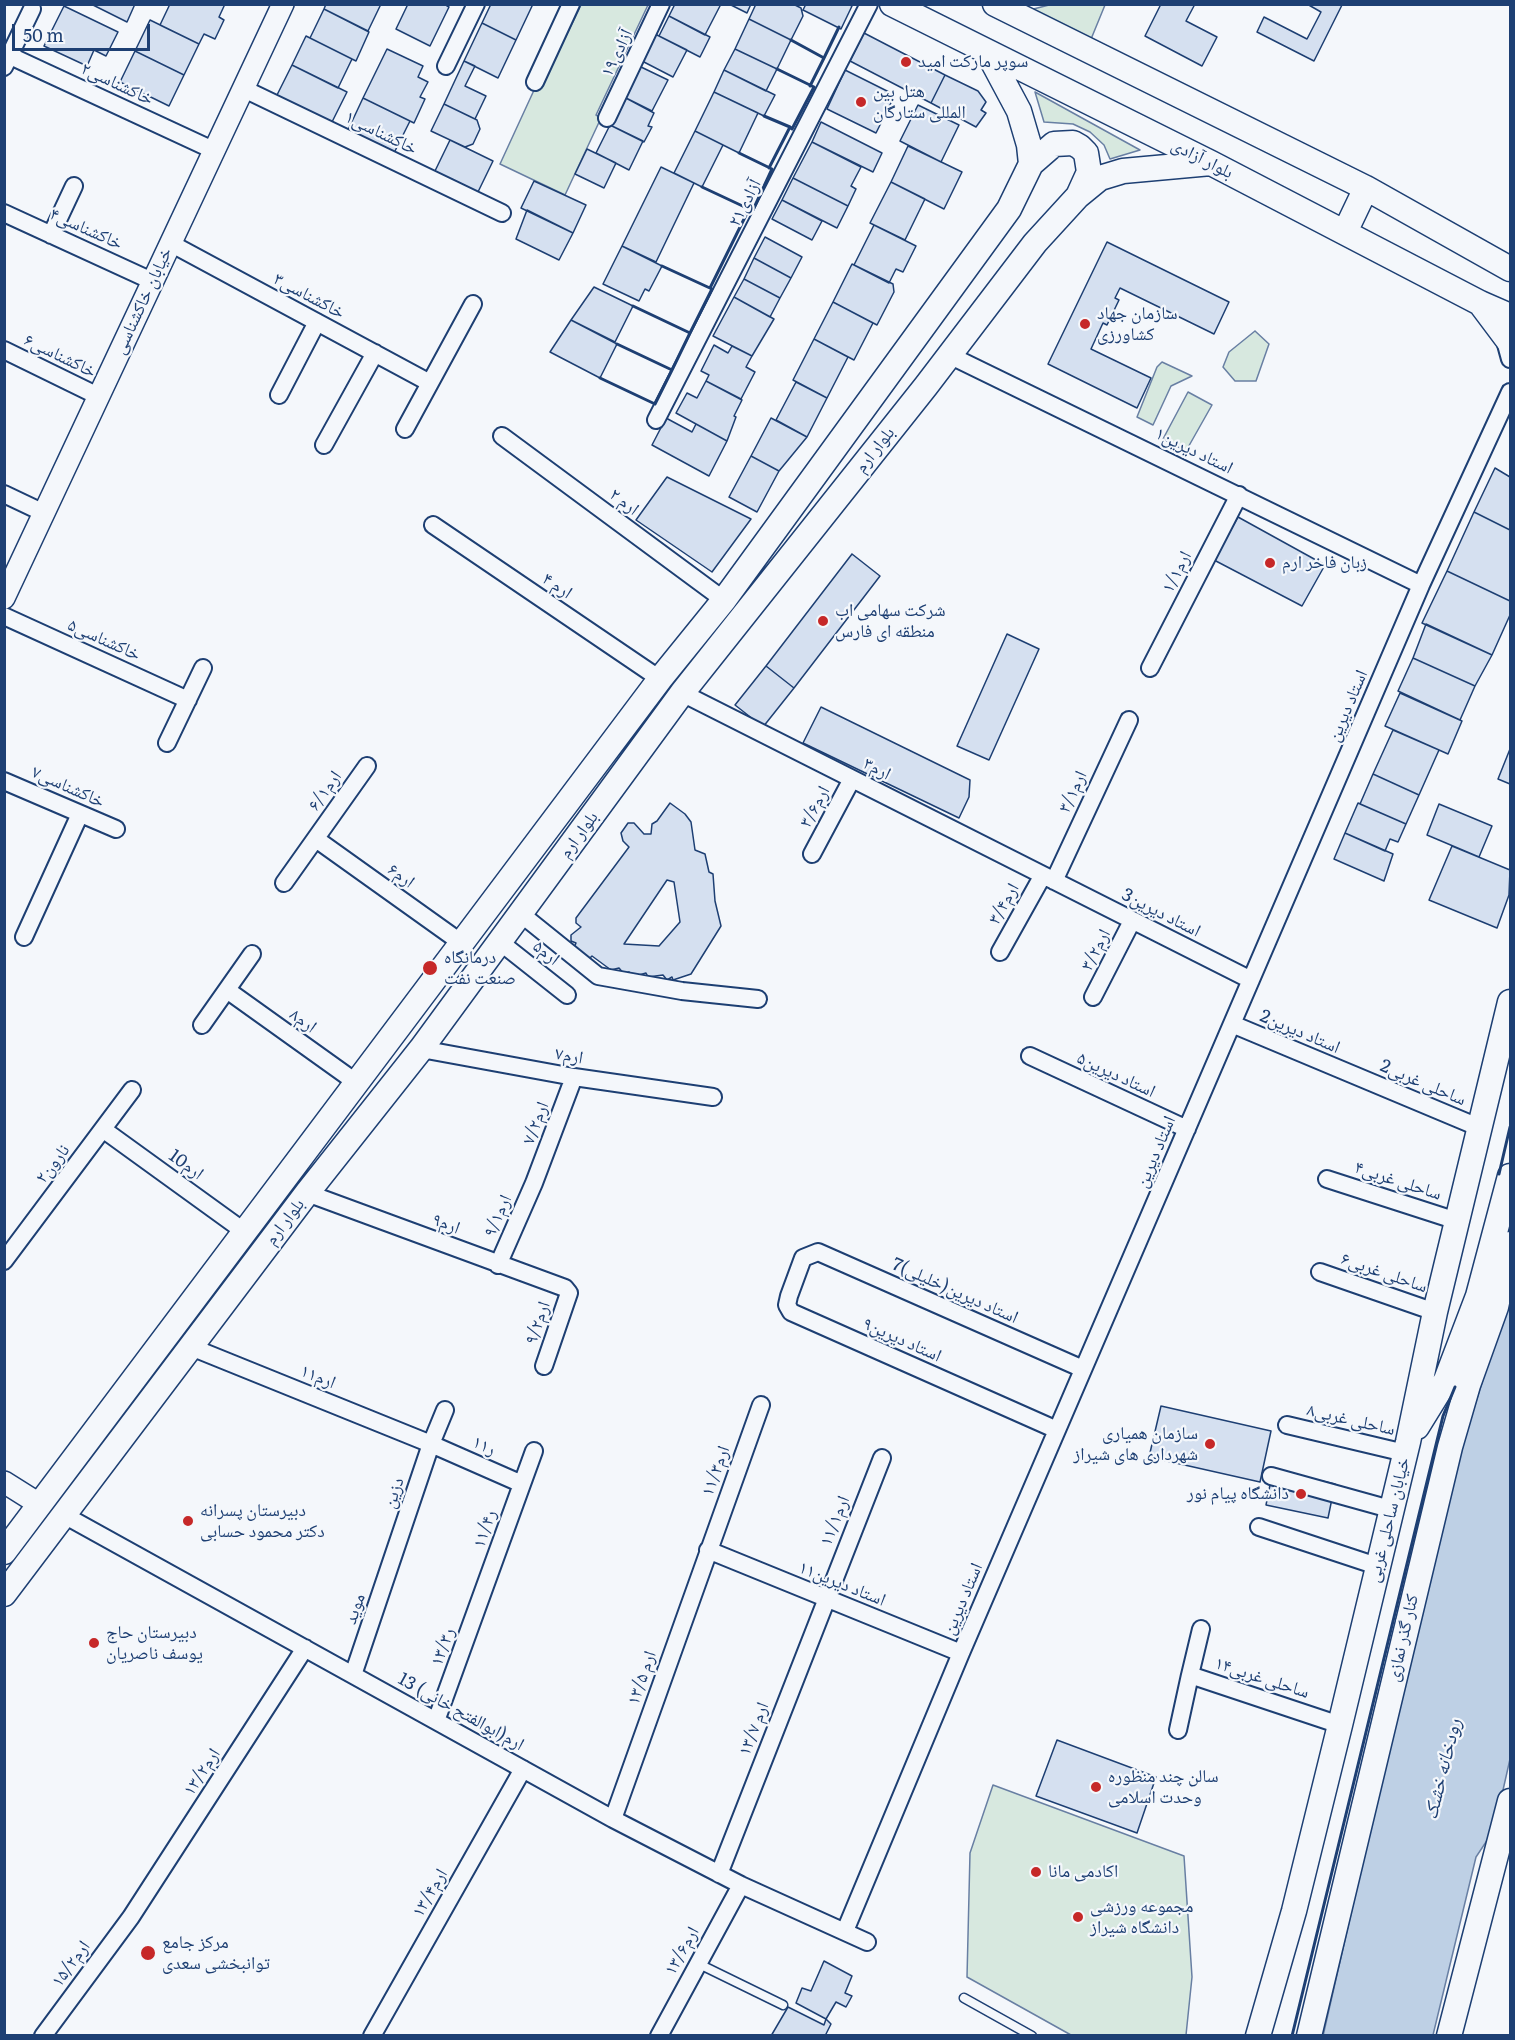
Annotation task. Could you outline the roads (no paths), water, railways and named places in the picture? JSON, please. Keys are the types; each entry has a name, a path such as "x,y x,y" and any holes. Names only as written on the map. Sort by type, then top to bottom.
{"main road":[{"name":"بلوار آزادی","path":"892,4 1345,232 1480,303 1509,339"},
{"path":"995,4 1366,188 1510,269"},
{"path":"988,53 1019,111 1031,164 1054,144 1073,143 1086,153 1089,172 1078,196"},
{"name":"بلوار ارم","path":"4,1552 660,679 724,600 895,362 984,246 1009,208 1031,164"},
{"name":"بلوار ارم","path":"4,1594 313,1185 421,1049 682,693 1035,243 1078,196 1100,178 1123,171 1211,164"},
{"path":"1345,232 1366,188"},
{"name":"خیابان ساحلی غربی","path":"1258,2036 1294,1911 1340,1725 1390,1509 1407,1447 1435,1312 1478,1127 1510,1002"},
{"path":"299,1158 313,1185"},
{"path":"1407,1447 1446,1380 1478,1296 1510,1176"},
{"name":"کنار گذر نمازی","path":"1309,2036 1450,1447 1496,1307 1510,1244"},
{"path":"1449,2036 1510,1801"}],"street":[{"name":"خیابان خاکشناسی","path":"4,598 242,87 283,4"},
{"path":"446,66 476,4"},
{"path":"536,82 571,4"},
{"name":"آزادی۱۹","path":"607,118 661,4"},
{"name":"آزادی۲۱","path":"656,420 869,4"},
{"path":"6,59 32,9"},
{"name":"خاکشناسی۲","path":"6,59 213,150"},
{"name":"خاکشناسی۱","path":"242,87 502,213"},
{"path":"51,235 74,186"},
{"name":"خاکشناسی۴","path":"4,213 152,281"},
{"name":"خاکشناسی۳","path":"170,243 430,383"},
{"path":"405,429 473,304"},
{"path":"279,395 317,322"},
{"name":"خاکشناسی۶","path":"4,350 98,396"},
{"path":"324,445 375,353"},
{"name":"استاد دیرین۱","path":"949,355 1421,585"},
{"name":"استاد دیرین","path":"845,1931 961,1653 1421,585 1510,392"},
{"name":"ارم ۲","path":"502,436 724,600"},
{"path":"4,494 44,513"},
{"name":"۱/۱ارم","path":"1150,668 1239,495"},
{"name":"ارم ۴","path":"433,525 660,679"},
{"name":"خاکشناسی۵","path":"4,616 188,700"},
{"path":"167,743 203,668"},
{"name":"ارم۳","path":"682,693 1048,878"},
{"name":"۳/۱ارم","path":"1048,878 1129,720"},
{"name":"۶/۱ارم","path":"284,883 367,766"},
{"name":"۳/۶ارم","path":"812,854 852,779"},
{"name":"خاکشناسی۷","path":"4,781 116,829"},
{"path":"24,937 80,814"},
{"name":"ارم۶","path":"316,839 463,944"},
{"name":"3استاد دیرین","path":"1048,878 1251,980"},
{"name":"۳/۴ارم","path":"1000,952 1048,878"},
{"path":"522,914 598,976 682,991 758,999"},
{"name":"۳/۲ارم","path":"1093,997 1132,921"},
{"name":"ارم۵","path":"500,942 567,995"},
{"path":"202,1025 252,954"},
{"name":"ارم۸","path":"227,990 357,1083"},
{"name":"2استاد دیرین","path":"1232,1024 1353,1075"},
{"name":"ارم۷","path":"421,1049 574,1077 712,1097"},
{"name":"استاد دیرین۵","path":"1029,1056 1187,1129"},
{"name":"2ساحلی غربی","path":"1353,1075 1478,1127"},
{"name":"۷/۲ارم","path":"534,1183 574,1077"},
{"name":"نارون۲","path":"4,1261 132,1090"},
{"name":"ارم10","path":"104,1130 245,1232"},
{"name":"ساحلی غربی۴","path":"1327,1179 1456,1221"},
{"name":"۹/۱ارم","path":"498,1265 534,1183"},
{"name":"ارم۹","path":"313,1185 498,1265 565,1288 569,1293"},
{"name":"7استاد دیرین(خلیلی)","path":"810,1253 818,1252 1083,1369"},
{"name":"استاد دیرین۹","path":"810,1253 803,1258 789,1296 787,1305 791,1312 1057,1430"},
{"name":"ساحلی غربی۶","path":"1320,1272 1435,1312"},
{"name":"۹/۲ارم","path":"544,1365 569,1293"},
{"name":"ارم۱۱","path":"191,1347 431,1444"},
{"name":"۱۱/۳ارم","path":"708,1550 761,1405"},
{"name":"دزین","path":"393,1555 445,1410"},
{"name":"ساحلی غربی۸","path":"1287,1425 1407,1447"},
{"name":"۱۱ر","path":"431,1444 522,1484"},
{"name":"۱۱/۴ر","path":"486,1587 534,1451"},
{"name":"۱۱/۱ارم","path":"825,1599 882,1458"},
{"path":"1271,1476 1390,1509"},
{"path":"4,1482 39,1504"},
{"name":"13 ارم(ابوالفتح خانی)","path":"64,1515 613,1819 741,1885 867,1942"},
{"path":"1259,1527 1377,1566"},
{"name":"استاد دیرین۱۱","path":"708,1550 961,1653"},
{"name":"۱۳/۵ ارم","path":"613,1819 708,1550"},
{"name":"موید","path":"353,1675 393,1555"},
{"name":"۱۳/۳ر","path":"436,1721 486,1587"},
{"name":"۱۳/۷ ارم","path":"719,1874 825,1599"},
{"path":"1190,1675 1201,1629"},
{"name":"۱۳/۲ارم","path":"131,1917 305,1648"},
{"name":"ساحلی غربی۱۴","path":"1178,1731 1190,1675 1340,1725"},
{"name":"۱۳/۴ارم","path":"372,2036 523,1769"},
{"name":"۱۳/۶ارم","path":"658,2036 741,1885"},
{"name":"۱۵/۲ارم","path":"43,2036 131,1917"}],"lane":[{"path":"697,1963 783,2005"},
{"path":"964,1998 1032,2036"}],"water":[{"name":"رودخانه خشک","path":"1510,1283 1510,1759 1494,1830 1476,1857 1433,2035 1323,2036 1422,1602 1463,1442 1503,1317"}],"place":[{"name":"سوپر مارکت امید","path":"906,62"},
{"name":"هتل بین المللی ستارگان","path":"861,102"},
{"name":"سازمان جهاد کشاورزی","path":"1085,324"},
{"name":"زبان فاخر ارم","path":"1270,563"},
{"name":"شرکت سهامی اب منطقه ای فارس","path":"823,621"},
{"name":"درمانگاه صنعت نفت","path":"430,968"},
{"name":"سازمان همیاری شهرداری های شیراز","path":"1210,1444"},
{"name":"دانشگاه پیام نور","path":"1301,1494"},
{"name":"دبیرستان پسرانه دکتر محمود حسابی","path":"188,1521"},
{"name":"دبیرستان حاج یوسف ناصریان","path":"94,1643"},
{"name":"سالن چند منظوره وحدت اسلامی","path":"1096,1787"},
{"name":"اکادمی مانا","path":"1036,1872"},
{"name":"مجموعه ورزشی دانشگاه شیراز","path":"1078,1917"},
{"name":"مرکز جامع توانبخشی سعدی","path":"148,1953"}]}
